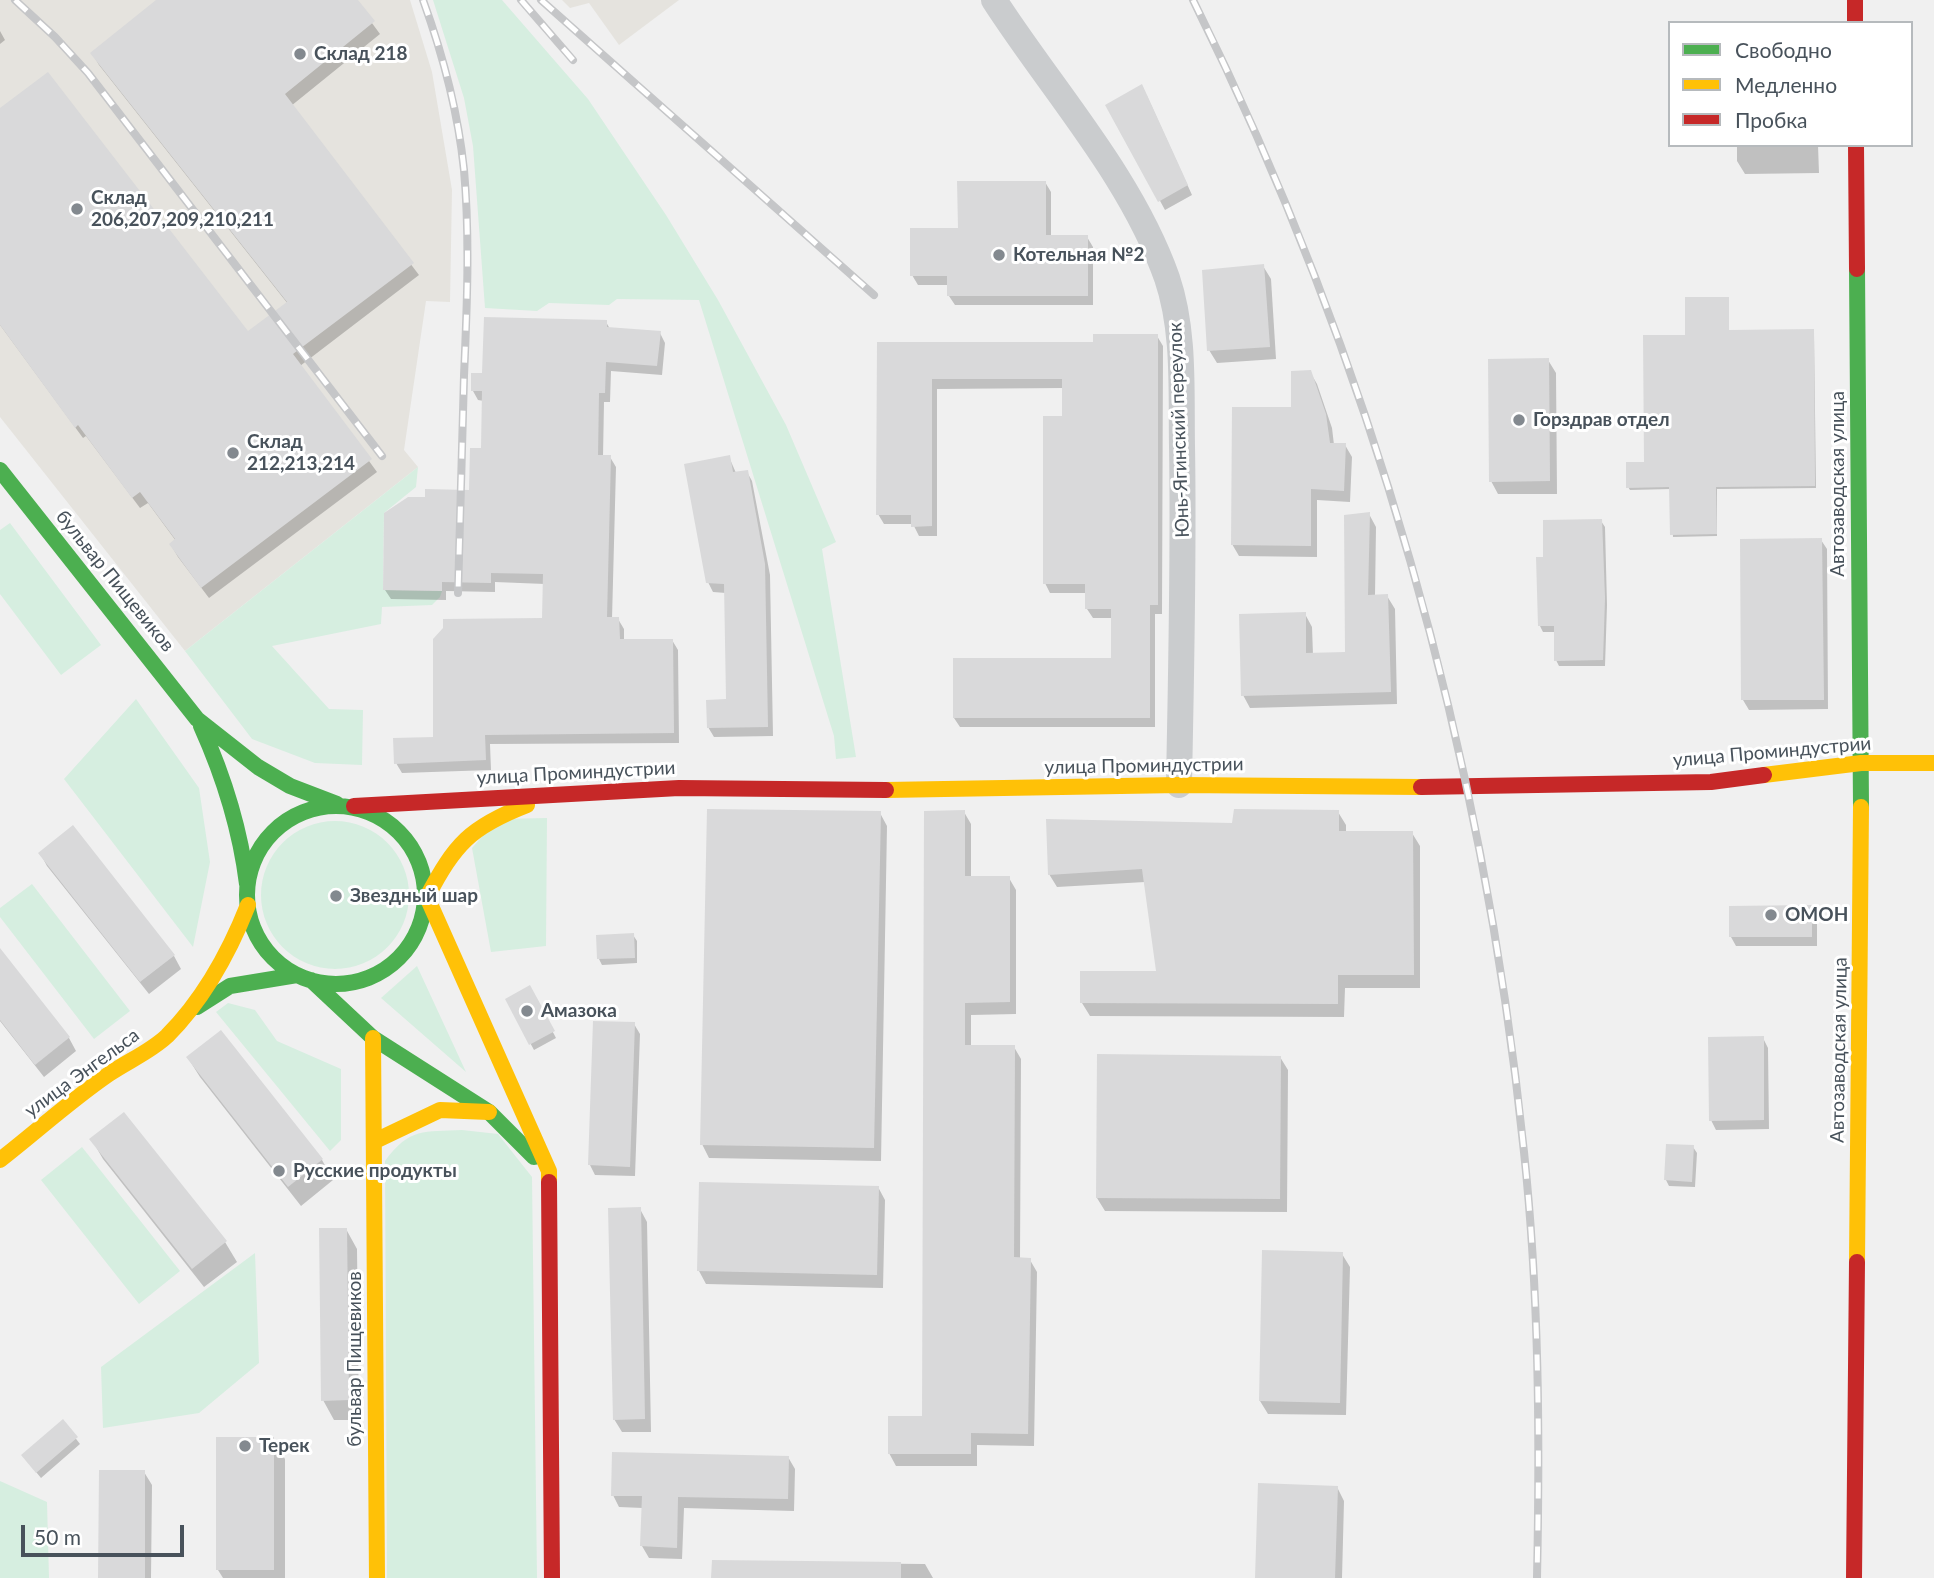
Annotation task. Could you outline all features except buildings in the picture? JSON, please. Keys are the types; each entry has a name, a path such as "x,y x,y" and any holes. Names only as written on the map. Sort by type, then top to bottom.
{"main road":[{"path":"1855,0 1855,21"},
{"name":"Автозаводская улица","path":"1854,1578 1862,880 1856,147"},
{"name":"бульвар Пищевиков","path":"0,470 197,719 258,766 302,792 374,814 393,828 409,845 421,867 427,897 549,1171 552,1578"},
{"name":"бульвар Пищевиков","path":"197,719 229,792 239,829 248,886 248,905 253,926 263,946 278,962 304,977 373,1038 377,1578"},
{"name":"улица Проминдустрии","path":"345,805 679,788 896,790 1179,785 1467,787 1712,782 1861,763 1934,763"},
{"path":"427,897 449,854 475,828 557,794"},
{"name":"бульвар Пищевиков","path":"248,886 254,860 268,838 287,820 311,808 345,805"},
{"name":"бульвар Пищевиков","path":"304,977 339,984 365,979 390,967 409,948 422,923 427,897"},
{"name":"улица Энгельса","path":"0,1160 108,1075 166,1038 222,964 248,905"},
{"name":"улица Энгельса","path":"185,1015 230,986 304,977"},
{"path":"373,1038 489,1112 549,1171"},
{"path":"375,1141 440,1110 489,1112"}],"street":[{"name":"Юнь-Ягинский переулок","path":"994,0 1109,167 1145,229 1166,276 1172,297 1181,363 1184,564 1179,785"}],"shaded area":[{"path":"0,0 410,0 432,72 452,190 450,302 426,301 404,450 418,467 185,651 0,417"},
{"path":"562,0 679,0 619,45 589,3 570,8"}],"green space":[{"path":"433,0 502,0 588,99 666,215 718,300 786,425 836,542 822,549 856,757 836,759 834,736 699,300 617,299 609,305 549,303 537,311 485,308 473,146 464,98"},
{"path":"418,467 416,487 384,513 383,590 442,591 440,597 432,605 382,607 381,624 272,646 329,709 363,710 362,765 315,763 252,739 185,651"},
{"path":"10,523 101,645 61,675 0,594 0,530"},
{"path":"136,699 199,788 210,862 193,947 64,779"},
{"path":"547,818 546,946 491,952 472,848 497,819"},
{"path":"335,821 363,827 376,833 387,843 397,854 403,867 409,895 403,923 397,936 387,947 376,957 363,963 335,969 307,963 294,957 283,947 273,936 267,923 261,895 267,867 273,854 283,843 294,833 307,827"},
{"path":"32,884 130,1011 94,1039 0,917 0,908"},
{"path":"417,966 466,1072 381,998"},
{"path":"228,1003 255,1010 277,1041 341,1069 341,1140 330,1151 216,1012"},
{"path":"462,1130 498,1134 532,1177 537,1578 387,1578 385,1161 410,1137 428,1132"},
{"path":"82,1147 180,1271 139,1304 41,1180"},
{"path":"255,1253 259,1363 199,1413 103,1428 101,1367"},
{"path":"0,1481 47,1502 49,1578 0,1578"}],"railway":[{"path":"15,0 55,37 88,73 382,456"},
{"path":"423,0 454,105 466,196 467,298 458,593"},
{"path":"521,0 573,60"},
{"path":"541,0 874,295"},
{"path":"1193,0 1257,136 1314,276 1366,417 1410,561 1448,707 1480,854 1505,1002 1524,1152 1533,1258 1537,1365 1537,1578"}],"traffic: fast":[{"path":"1857,269 1861,807"},
{"path":"0,470 197,719 258,767 290,786 337,804"},
{"path":"201,726 230,803 247,884"},
{"path":"336,806 370,813 399,832 418,861 425,895 418,929 399,958 370,977 336,984 302,977 273,958 254,929 247,895 254,861 273,832 302,813 336,806"},
{"path":"197,1007 230,986 297,975"},
{"path":"311,980 373,1038 489,1112 534,1157"}],"traffic: slow":[{"path":"1764,775 1861,763 1934,763"},
{"path":"886,790 1179,785 1421,787"},
{"path":"527,805 491,821 466,839 446,863 427,897 549,1171 549,1182"},
{"path":"1857,1262 1861,807"},
{"path":"0,1160 95,1084 167,1036 193,1007 214,975 233,941 248,905"},
{"path":"373,1038 377,1578"},
{"path":"375,1141 440,1110 489,1112"}],"traffic: jam":[{"path":"1855,0 1855,21"},
{"path":"1856,147 1857,269"},
{"path":"1421,787 1711,782 1764,775"},
{"path":"354,806 679,788 886,790"},
{"path":"549,1182 552,1578"},
{"path":"1854,1578 1857,1262"}],"place":[{"name":"Склад 218","path":"300,54"},
{"name":"Склад 206,207,209,210,211","path":"77,209"},
{"name":"Котельная №2","path":"999,255"},
{"name":"Горздрав отдел","path":"1519,420"},
{"name":"Склад 212,213,214","path":"233,453"},
{"name":"Звездный шар","path":"336,896"},
{"name":"ОМОН","path":"1771,915"},
{"name":"Амазока","path":"527,1011"},
{"name":"Русские продукты","path":"279,1171"},
{"name":"Терек","path":"245,1446"}]}
